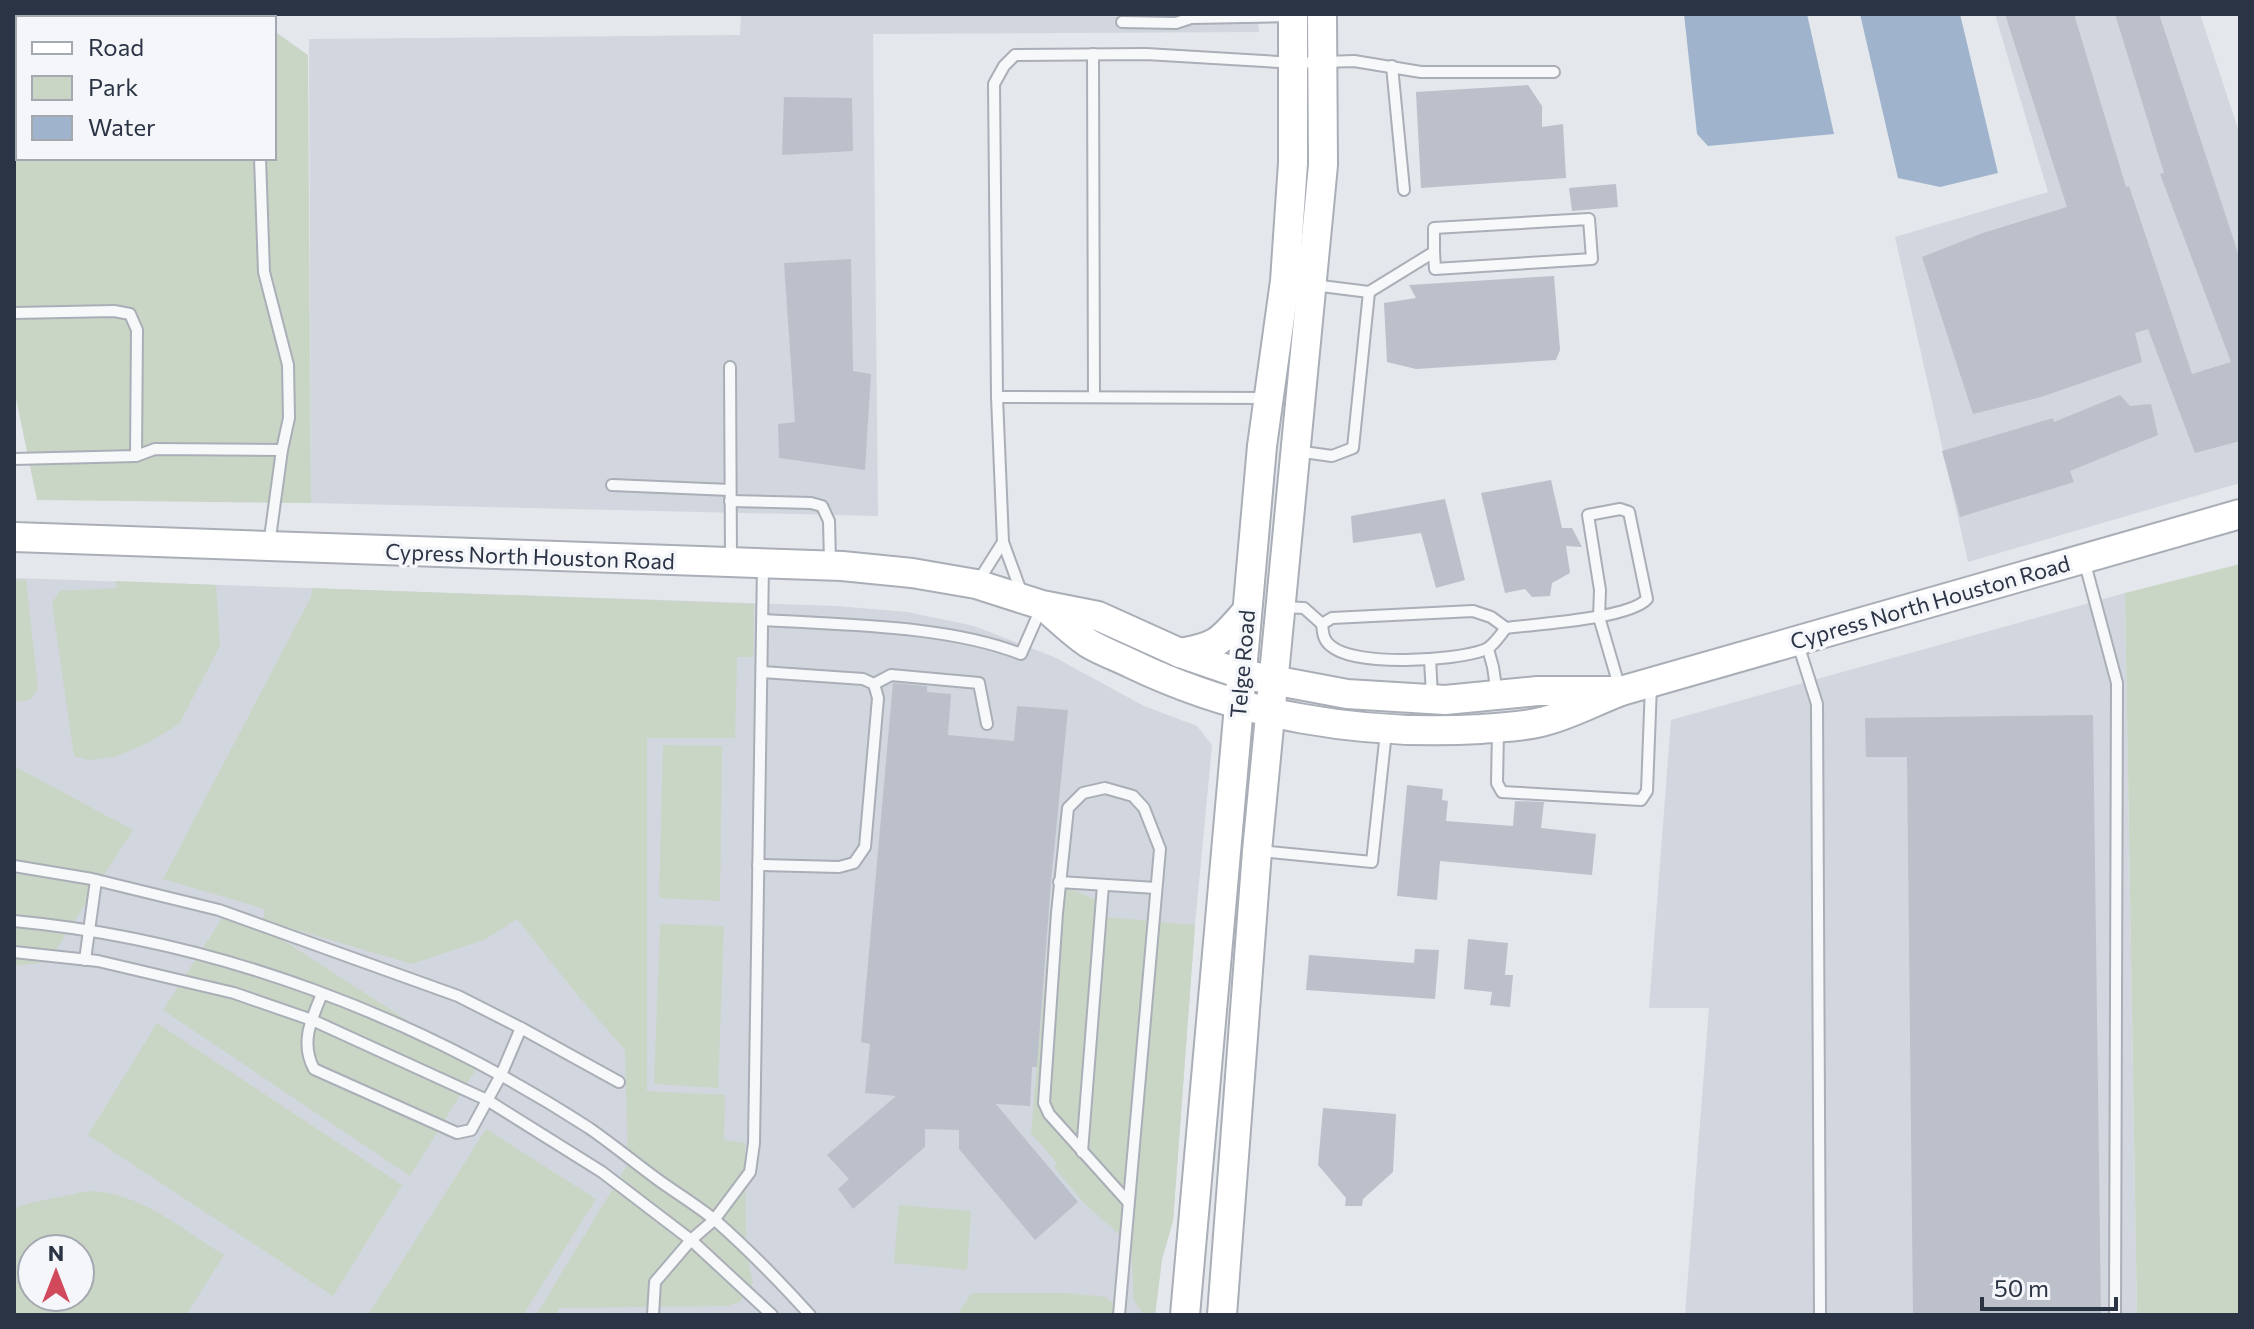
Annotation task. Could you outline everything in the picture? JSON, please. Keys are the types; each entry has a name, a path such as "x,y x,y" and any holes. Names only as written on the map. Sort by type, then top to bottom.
{"main road":[{"name":"Telge Road","path":"1222,1315 1269,712 1323,165 1322,14"},
{"name":"Telge Road","path":"1185,1315 1238,704 1269,398 1285,281 1293,163 1293,15"},
{"name":"Cypress North Houston Road","path":"1033,602 1088,643 1174,682 1238,704 1343,725 1386,729 1441,731 1498,728 1542,722 1651,682 2240,514"},
{"name":"Cypress North Houston Road","path":"14,537 763,563 912,573 976,584 1033,602 1098,616 1180,653 1241,674 1347,694 1433,699 1538,691 1621,691"},
{"path":"1180,653 1208,648 1218,642 1247,611"},
{"path":"1189,1276 1225,1280"}],"lane":[{"path":"1122,22 1176,23 1191,16 1293,15"},
{"path":"1093,54 1094,397"},
{"path":"764,620 937,634 997,645 1021,654 1033,602 1003,542 997,397 994,84 1004,66 1015,55 1146,54 1295,63 1354,61 1447,74 1554,72"},
{"path":"1392,66 1404,190"},
{"path":"260,160 264,272 288,365 289,418 269,547"},
{"path":"1589,219 1592,259 1435,269 1434,252 1434,228 1589,219"},
{"path":"1285,281 1369,292 1434,252"},
{"path":"1294,451 1332,456 1353,448 1369,292"},
{"path":"14,313 114,311 130,314 137,330 136,456"},
{"path":"730,367 731,562"},
{"path":"997,397 1269,398"},
{"path":"14,459 136,456 155,449 282,450"},
{"path":"612,485 822,506 829,521 830,566"},
{"path":"1279,606 1304,608 1322,624 1323,637 1332,647 1357,659 1430,659 1488,649 1506,628 1599,617 1640,606 1647,599 1629,512 1620,509 1588,515 1600,590 1599,617 1621,691"},
{"path":"976,584 1003,542"},
{"path":"2083,558 2117,683 2115,1315"},
{"path":"653,1315 655,1282 691,1240 714,1220 750,1172 754,1143 763,563"},
{"path":"1322,624 1332,618 1473,611 1491,617 1506,628"},
{"path":"1797,640 1817,704 1820,1315"},
{"path":"1488,649 1497,696"},
{"path":"1430,659 1433,699"},
{"path":"758,865 839,867 854,863 865,847 878,698 874,684 863,679 762,672"},
{"path":"874,684 891,675 979,683 987,724"},
{"path":"1498,728 1497,783 1502,792 1641,800 1647,791 1651,682"},
{"path":"1257,851 1372,862 1386,729"},
{"path":"1119,1315 1129,1203 1156,888 1160,849 1144,808 1133,796 1105,788 1083,793 1068,808 1059,882 1044,1103 1049,1114 1129,1203"},
{"path":"14,866 96,880 219,910 458,996 619,1082"},
{"path":"85,960 96,880"},
{"path":"1059,882 1156,888"},
{"path":"1082,1152 1103,885"},
{"path":"14,921 122,935 190,950 378,1016 501,1075 591,1129 714,1220 810,1315"},
{"path":"14,952 85,960 234,993 312,1020 487,1100 602,1172 691,1240 772,1315"},
{"path":"322,994 312,1020 306,1053 314,1069 457,1133 471,1130 501,1075 521,1028"}],"shaded area":[{"path":"741,14 1257,14 1259,32 873,34 878,516 311,503 309,39 740,35"},
{"path":"1995,14 2200,14 2240,135 2240,483 1968,562 1895,237 2048,192"},
{"path":"14,578 836,606 907,612 974,626 1054,657 1144,706 1197,726 1212,745 1173,1221 1162,1259 1155,1315 14,1315"},
{"path":"2125,593 2137,1315 1685,1315 1709,1008 1649,1008 1671,720"}],"green space":[{"path":"14,14 252,16 16,16 16,160 276,160 276,32 308,55 311,503 37,500 14,389"},
{"path":"2240,564 2240,1315 2137,1315 2125,593"},
{"path":"14,579 26,580 38,688 30,700 14,702"},
{"path":"116,581 216,585 220,646 179,724 148,743 115,757 89,760 74,756 52,603 60,591 117,588"},
{"path":"312,588 754,604 753,657 737,657 735,738 647,738 647,1091 725,1095 724,1140 745,1143 746,1250 753,1283 739,1302 727,1306 559,1308 555,1315 536,1315 628,1164 625,1050 517,919 486,939 412,964 263,920 265,909 163,879 311,597"},
{"path":"663,745 722,746 720,901 659,898"},
{"path":"14,766 133,830 48,962 14,966"},
{"path":"1053,887 1071,889 1096,900 1105,917 1195,925 1173,1221 1162,1259 1155,1315 1144,1315 1134,1301 1131,1245 1083,1202 1054,1167 1057,1163 1031,1133"},
{"path":"230,906 478,1066 410,1176 163,1010"},
{"path":"660,924 724,926 718,1088 654,1084"},
{"path":"157,1023 402,1185 333,1296 88,1135"},
{"path":"486,1129 596,1199 523,1315 368,1315"},
{"path":"88,1191 107,1193 160,1214 224,1255 186,1315 14,1315 14,1209"},
{"path":"899,1205 971,1211 967,1270 894,1263"},
{"path":"972,1293 1067,1293 1106,1297 1124,1315 957,1315"}],"water":[{"path":"1684,14 1807,14 1834,134 1708,146 1697,134"},
{"path":"1860,14 1960,14 1998,173 1940,187 1898,178"}],"building":[{"path":"2005,14 2074,14 2126,187 2129,186 2192,374 2231,362 2160,174 2164,173 2115,14 2159,14 2240,259 2240,441 2195,453 2148,329 2135,333 2142,362 2041,397 1973,414 1922,257 1983,233 2067,207"},
{"path":"1528,85 1542,106 1542,127 1563,124 1566,178 1421,188 1416,92"},
{"path":"784,97 852,98 853,151 782,155"},
{"path":"1616,184 1618,207 1572,211 1569,188"},
{"path":"851,259 853,371 871,374 865,470 779,458 778,424 795,422 784,263"},
{"path":"1554,276 1560,350 1556,360 1416,369 1387,362 1384,303 1416,298 1409,285"},
{"path":"2120,395 2130,406 2151,404 2158,435 2070,471 2074,482 1960,517 1942,451 2053,418 2054,422"},
{"path":"1551,480 1562,528 1572,528 1582,547 1566,546 1570,573 1552,583 1550,596 1532,597 1525,589 1505,593 1481,493"},
{"path":"1445,499 1465,580 1436,588 1421,533 1353,543 1351,516"},
{"path":"893,683 927,686 927,692 951,694 948,735 1014,741 1017,706 1068,710 1037,1067 1032,1067 1030,1106 996,1104 1078,1202 1035,1240 959,1149 959,1130 925,1129 925,1147 853,1209 838,1189 849,1179 827,1155 896,1096 865,1093 870,1044 861,1042"},
{"path":"2093,715 2101,1315 1913,1315 1907,757 1866,757 1865,718"},
{"path":"1407,785 1443,789 1442,800 1448,801 1446,821 1513,826 1515,801 1544,802 1541,828 1596,834 1592,875 1440,861 1437,900 1397,896"},
{"path":"1468,939 1508,943 1505,975 1513,975 1510,1007 1490,1005 1492,992 1464,989"},
{"path":"1415,949 1439,950 1435,999 1306,990 1309,955 1414,963"},
{"path":"1323,1108 1396,1114 1393,1172 1363,1199 1362,1206 1345,1206 1346,1198 1318,1165"}]}
